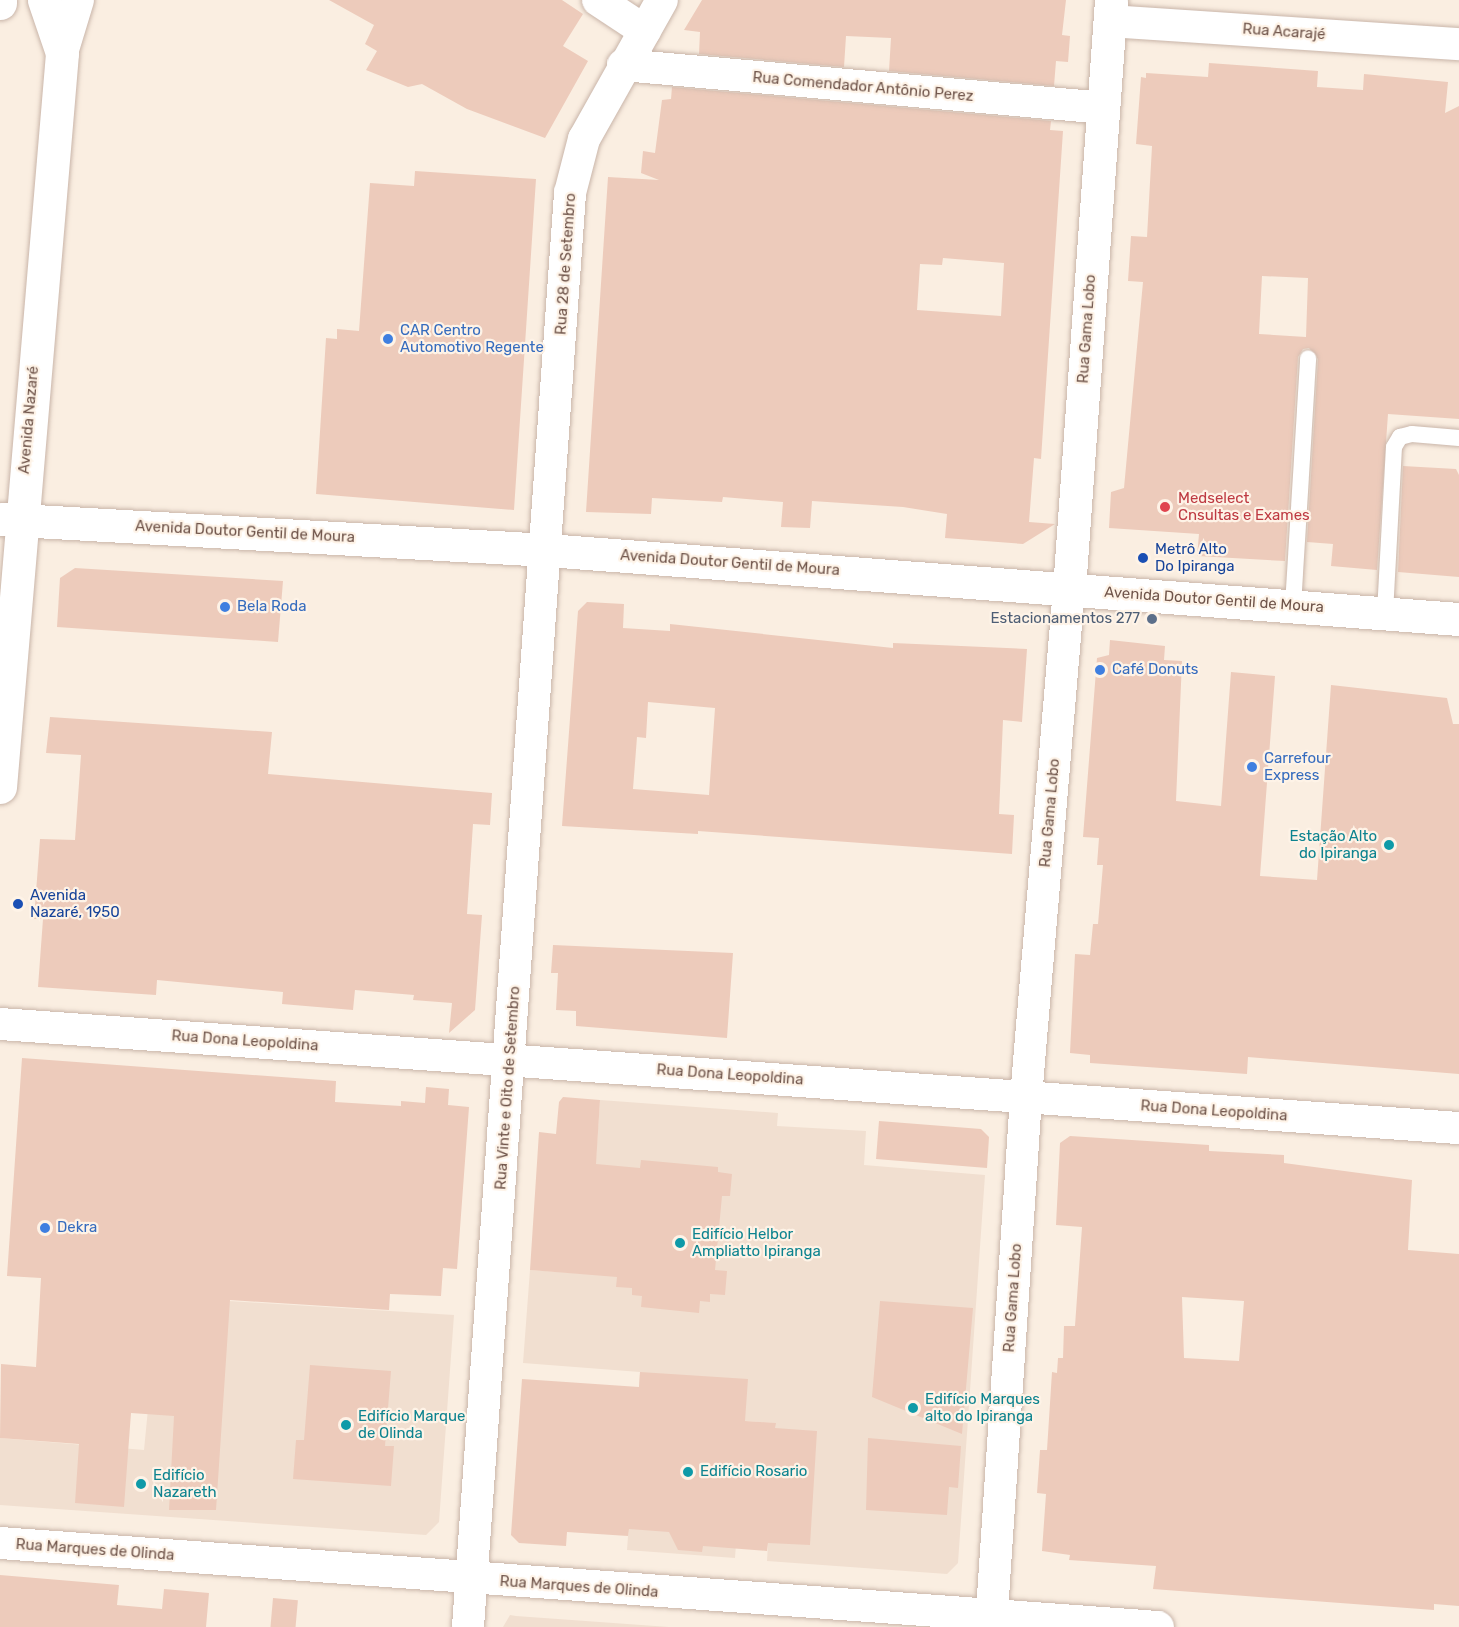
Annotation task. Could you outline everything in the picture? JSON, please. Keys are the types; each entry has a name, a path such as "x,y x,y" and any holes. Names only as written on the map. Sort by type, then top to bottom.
{"main road":[{"name":"Avenida Nazaré","path":"0,787 17,567 10,519 62,53 44,0"},
{"name":"Rua Gama Lobo","path":"1069,589 1110,10"},
{"name":"Avenida Doutor Gentil de Moura","path":"10,519 547,550 1459,619"},
{"path":"17,567 47,539 76,523"}],"street":[{"name":"Avenida Nazaré","path":"62,53 78,0"},
{"path":"598,0 645,31"},
{"name":"Rua 28 de Setembro","path":"547,550 570,193 584,139 623,65 662,0"},
{"name":"Rua Acarajé","path":"1110,10 1459,44"},
{"name":"Rua Comendador Antônio Perez","path":"623,65 1102,108"},
{"name":"Rua Vinte e Oito de Setembro","path":"468,1627 547,550"},
{"name":"Rua Gama Lobo","path":"992,1621 1026,1097 1069,589"},
{"name":"Rua Dona Leopoldina","path":"0,1024 1459,1128"},
{"name":"Rua Marques de Olinda","path":"0,1543 992,1621 1158,1627"}],"lane":[{"path":"1293,606 1308,358"},
{"path":"1385,613 1394,447 1400,437 1412,434 1459,438"}],"shaded area":[{"path":"600,1100 778,1113 777,1126 866,1131 864,1165 985,1175 958,1563 947,1574 767,1561 775,1423 745,1421 735,1558 627,1550 640,1372 523,1363 530,1270 588,1274"},
{"path":"229,1301 454,1315 439,1522 426,1535 0,1505 0,1438 144,1450 148,1409"},
{"path":"510,1615 516,1616 669,1627 503,1627"}],"building":[{"path":"329,0 562,0 583,14 563,46 588,61 545,138 467,109 422,84 408,87 366,70 377,51 365,44 374,25"},
{"path":"702,0 1066,0 1062,35 1070,36 1068,62 1056,61 1054,86 889,71 891,38 846,36 844,67 699,54 700,32 684,30"},
{"path":"1209,63 1318,71 1317,87 1363,90 1364,74 1448,82 1445,113 1459,106 1459,419 1388,414 1377,570 1331,566 1333,544 1307,542 1318,359 1309,348 1303,349 1298,357 1285,561 1197,556 1199,534 1109,528 1111,492 1124,488 1143,282 1128,281 1131,236 1147,237 1152,146 1136,144 1141,77 1146,78 1146,73 1208,77","holes":["1262,276 1308,278 1306,337 1259,334"]},
{"path":"672,87 1051,121 1050,130 1063,131 1041,459 1034,458 1029,522 1055,524 1023,544 945,538 947,514 903,507 812,501 810,528 781,527 783,502 723,497 722,502 652,498 651,514 586,512 608,177 659,180 641,173 643,151 655,153 662,100 671,99","holes":["943,258 1004,263 1001,316 917,310 920,264 942,265"]},
{"path":"415,171 536,179 514,510 316,494 326,338 337,339 337,329 359,331 370,183 414,186"},
{"path":"1403,466 1456,469 1459,475 1459,577 1398,572"},
{"path":"75,568 283,581 278,642 57,627 60,578"},
{"path":"587,602 624,604 623,628 670,631 670,624 893,648 893,643 1027,649 1022,722 1003,720 999,814 1014,815 1012,854 698,831 698,834 562,826 578,611","holes":["648,702 715,708 709,795 633,789 637,737 646,738"]},
{"path":"1110,640 1165,646 1164,660 1182,661 1176,801 1221,806 1231,672 1275,676 1260,876 1317,880 1331,685 1447,698 1453,724 1459,724 1459,1074 1248,1057 1247,1074 1090,1063 1090,1055 1070,1053 1075,954 1090,955 1093,924 1098,924 1103,865 1097,865 1099,838 1083,837 1097,658 1109,655"},
{"path":"50,717 272,732 268,774 492,793 490,825 473,824 467,914 482,915 475,1010 449,1033 452,1003 413,1000 414,995 355,990 353,1010 282,1004 283,992 157,980 156,995 38,987 43,919 34,919 40,839 75,840 81,755 46,753"},
{"path":"553,945 733,953 727,1038 576,1026 576,1011 556,1010 558,973 551,973"},
{"path":"22,1058 336,1081 335,1102 401,1106 401,1101 425,1103 426,1087 449,1089 448,1105 469,1107 457,1269 443,1268 441,1296 390,1294 389,1310 230,1300 216,1510 169,1510 174,1416 131,1413 124,1507 75,1503 79,1444 0,1438 1,1364 36,1367 41,1278 7,1276"},
{"path":"563,1097 600,1100 596,1164 640,1168 641,1160 718,1167 718,1172 732,1174 730,1196 722,1196 715,1270 727,1271 725,1295 710,1294 710,1302 700,1301 699,1313 641,1307 642,1296 632,1295 632,1288 616,1287 617,1277 530,1270 539,1132 556,1134 559,1102"},
{"path":"879,1121 981,1129 989,1137 987,1168 876,1159"},
{"path":"1070,1136 1209,1145 1209,1151 1284,1155 1284,1163 1412,1180 1408,1250 1459,1254 1459,1606 1434,1604 1434,1610 1153,1589 1156,1566 1069,1560 1070,1555 1042,1551 1046,1494 1037,1493 1040,1450 1047,1450 1052,1372 1057,1373 1058,1358 1063,1358 1064,1326 1075,1326 1082,1227 1056,1225 1060,1143","holes":["1182,1297 1244,1301 1239,1361 1184,1358"]},
{"path":"880,1301 973,1308 962,1434 872,1397"},
{"name":"Edifício Marque de Olinda","path":"310,1365 391,1371 385,1446 394,1446 391,1486 293,1479 296,1440 304,1440"},
{"path":"640,1372 748,1379 745,1421 776,1423 775,1428 817,1431 810,1545 768,1543 767,1551 703,1546 702,1552 678,1550 669,1532 629,1529 628,1536 567,1532 566,1546 519,1543 511,1535 522,1379 639,1387"},
{"path":"868,1438 961,1446 958,1488 949,1487 947,1515 866,1510"},
{"path":"0,1575 119,1585 117,1605 162,1609 164,1589 209,1593 206,1627 0,1627"},
{"path":"273,1598 298,1600 296,1627 270,1627"}],"place":[{"name":"CAR Centro Automotivo Regente","path":"388,339"},
{"name":"Medselect Cnsultas e Exames","path":"1165,507"},
{"name":"Metrô Alto Do Ipiranga","path":"1143,558"},
{"name":"Bela Roda","path":"225,607"},
{"name":"Estacionamentos 277","path":"1152,619"},
{"name":"Café Donuts","path":"1100,670"},
{"name":"Carrefour Express","path":"1252,767"},
{"name":"Estação Alto do Ipiranga","path":"1389,845"},
{"name":"Avenida Nazaré, 1950","path":"18,904"},
{"name":"Dekra","path":"45,1228"},
{"name":"Edifício Helbor Ampliatto Ipiranga","path":"680,1243"},
{"name":"Edifício Marques alto do Ipiranga","path":"913,1408"},
{"name":"Edifício Marque de Olinda","path":"346,1425"},
{"name":"Edifício Rosario","path":"688,1472"},
{"name":"Edifício Nazareth","path":"141,1484"}]}
